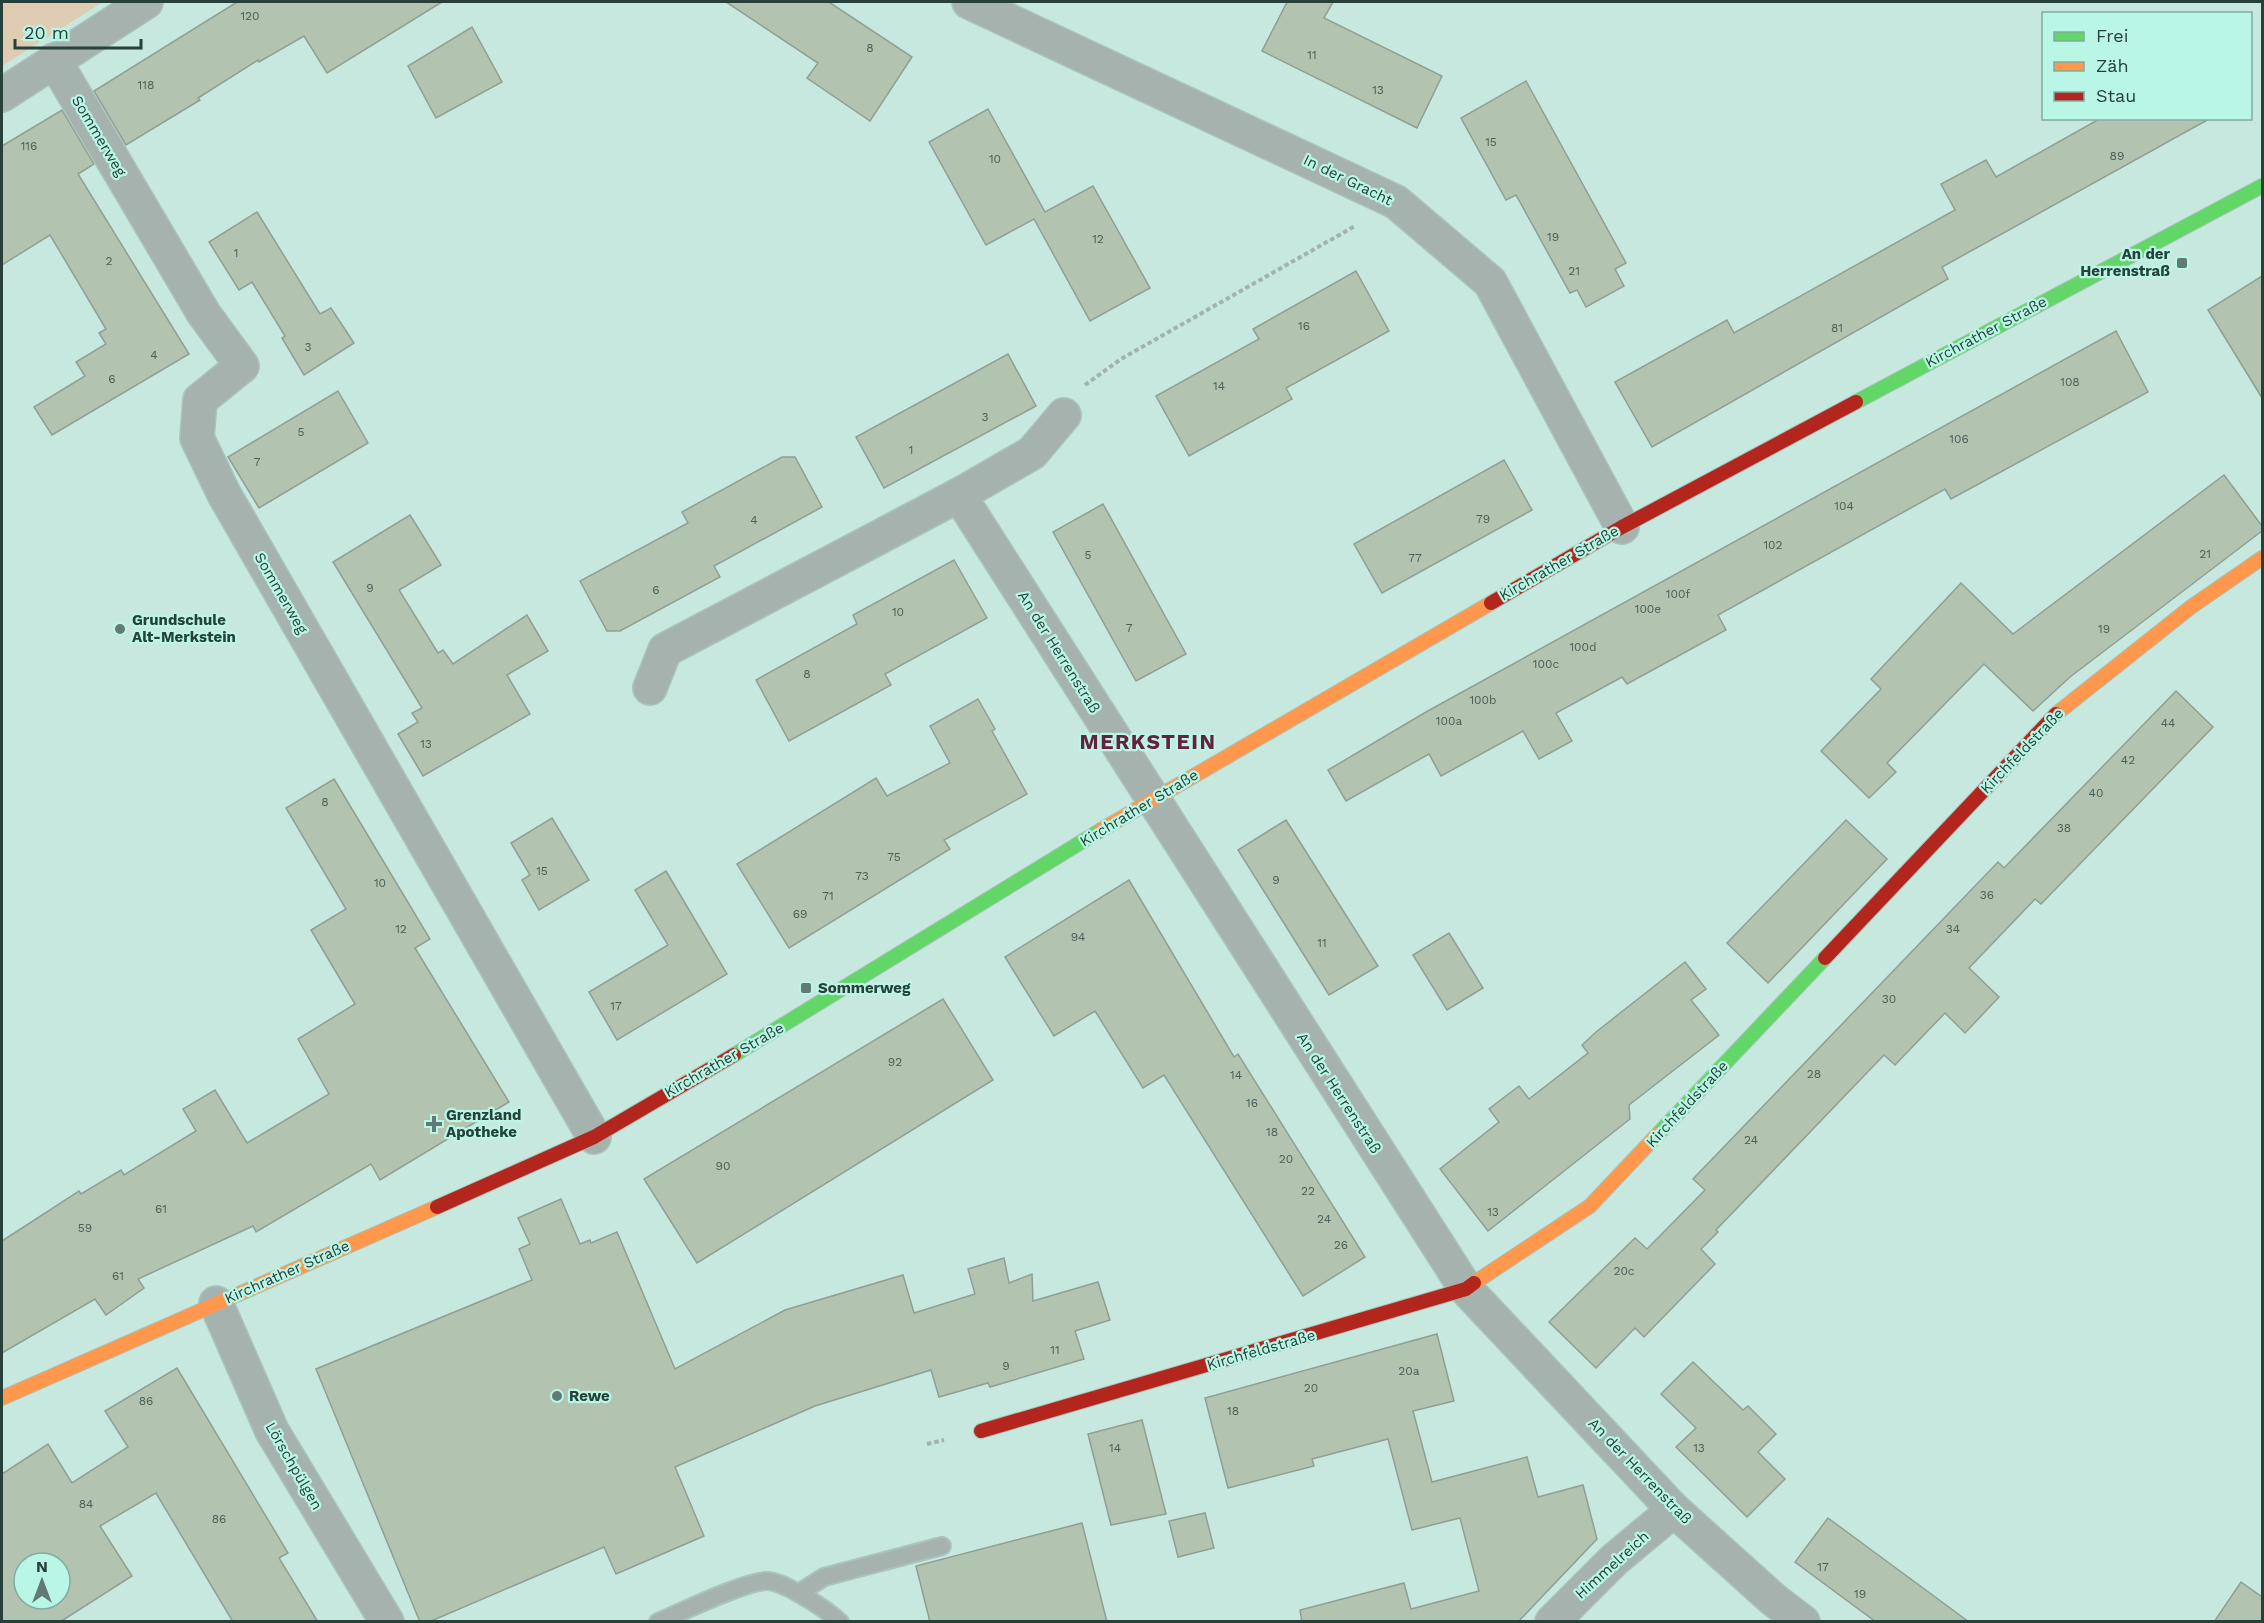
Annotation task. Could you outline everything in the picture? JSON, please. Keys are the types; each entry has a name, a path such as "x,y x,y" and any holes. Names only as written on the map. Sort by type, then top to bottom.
{"main road":[{"name":"Kirchrather Straße","path":"2,1398 495,1183 594,1137 813,1008 1152,799 1622,527 2170,232 2262,186"},
{"name":"Kirchfeldstraße","path":"981,1431 1466,1289 1518,1252 1590,1206 2061,710 2190,607 2262,558"}],"street":[{"path":"2,95 147,2"},
{"name":"In der Gracht","path":"969,2 1396,202 1490,282 1622,527"},
{"name":"Sommerweg","path":"54,60 204,314 242,366 201,400 196,438 224,495 594,1137"},
{"path":"650,688 665,650 959,495 1032,453 1064,415"},
{"name":"An der Herrenstraß","path":"959,495 1466,1289 1674,1510 1774,1600 1803,1622"},
{"name":"Lörschpülgen","path":"216,1303 272,1431 387,1622"},
{"name":"Himmelreich","path":"1552,1622 1614,1560 1674,1510"}],"lane":[{"path":"799,1593 824,1576 942,1546"},
{"path":"658,1622 745,1586 768,1581 799,1593 840,1622"}],"path":[{"path":"1064,415 1084,385 1121,359 1396,202"}],"shaded area":[{"path":"2,2 103,2 2,66"}],"building":[{"path":"237,2 442,2 327,73 304,36 259,62 258,60 198,98 200,100 126,145 94,91"},
{"path":"726,2 829,2 912,57 870,121 807,78 818,63"},
{"path":"1287,2 1333,2 1324,18 1442,76 1417,128 1262,51"},
{"path":"472,27 502,82 436,118 408,66"},
{"path":"1526,81 1626,263 1615,269 1624,286 1586,307 1577,290 1570,293 1516,195 1506,200 1461,118"},
{"path":"988,109 1045,212 1093,186 1150,288 1090,321 1034,219 986,245 929,142"},
{"path":"62,110 94,164 78,174 189,354 52,435 34,407 85,376 76,362 106,344 99,333 106,329 50,235 2,265 2,146"},
{"path":"2097,120 2207,120 1942,267 1948,279 1652,447 1615,382 1727,320 1734,333 1955,210 1941,184 1986,160 1996,177"},
{"path":"257,212 320,314 331,308 354,343 304,375 282,338 285,336 252,282 239,290 209,242"},
{"path":"1356,271 1389,331 1286,388 1292,399 1189,456 1156,396 1259,339 1253,329"},
{"path":"2262,276 2262,398 2208,310"},
{"path":"2116,331 2148,392 1951,499 1945,489 1718,615 1726,630 1627,684 1622,677 1556,713 1572,741 1539,759 1523,731 1441,776 1429,754 1346,801 1328,770 1426,712"},
{"path":"1008,354 1036,406 884,488 856,437"},
{"path":"338,391 368,443 259,508 228,457"},
{"path":"782,457 795,457 822,507 714,566 720,577 620,631 607,631 580,581 688,523 682,512"},
{"path":"1504,460 1532,510 1382,593 1354,544"},
{"path":"2224,475 2262,526 2262,531 2070,677 2033,711 1984,664 1887,763 1896,772 1869,798 1821,751 1881,689 1871,679 1961,583 2013,634"},
{"path":"1103,504 1186,654 1136,681 1053,532"},
{"path":"410,515 441,565 399,590 438,653 443,650 453,664 527,615 548,651 507,675 530,714 423,776 398,734 418,722 412,713 422,708 333,562"},
{"path":"954,560 987,618 885,674 891,685 789,741 756,680 857,624 853,615"},
{"path":"2176,691 2213,727 2041,904 2035,899 1969,968 1999,997 1965,1033 1945,1013 1895,1065 1884,1055 1716,1230 1718,1232 1701,1249 1715,1264 1644,1337 1635,1328 1596,1368 1549,1322 1635,1238 1647,1249 1705,1190 1693,1179 1998,862 2004,868"},
{"path":"978,699 995,729 992,731 1027,794 944,840 950,849 789,948 737,864 876,778 887,796 950,763 930,726"},
{"path":"334,779 430,939 415,948 509,1102 380,1180 371,1164 256,1232 253,1226 138,1279 144,1288 106,1315 95,1299 2,1353 2,1241 79,1191 81,1194 121,1170 124,1175 196,1131 183,1109 215,1090 247,1143 329,1094 298,1039 355,1004 311,930 346,909 286,808"},
{"path":"552,818 589,880 539,910 522,880 530,875 511,843"},
{"path":"1286,820 1378,966 1329,995 1238,850"},
{"path":"1846,820 1887,859 1768,983 1727,943"},
{"path":"666,871 727,974 617,1040 589,992 668,945 635,890"},
{"path":"1129,880 1234,1057 1238,1054 1365,1257 1303,1296 1164,1075 1143,1088 1095,1011 1054,1036 1005,957"},
{"path":"1449,933 1483,988 1447,1010 1413,955"},
{"path":"1685,962 1706,989 1691,1000 1719,1035 1629,1105 1630,1119 1488,1231 1440,1169 1499,1122 1489,1109 1519,1086 1529,1099 1588,1053 1582,1045 1596,1032"},
{"path":"943,999 993,1080 697,1263 644,1179"},
{"path":"561,1199 580,1244 590,1240 591,1243 617,1232 675,1369 785,1310 903,1275 914,1313 975,1294 968,1269 1004,1258 1009,1283 1032,1274 1033,1301 1098,1282 1110,1320 1075,1331 1084,1359 990,1387 988,1383 939,1397 931,1370 815,1406 675,1467 704,1536 616,1574 604,1547 429,1622 420,1622 316,1369 532,1280 519,1249 530,1244 518,1218"},
{"path":"1437,1334 1454,1401 1413,1411 1432,1482 1527,1457 1538,1497 1583,1485 1597,1539 1518,1622 1302,1622 1300,1610 1404,1583 1411,1609 1479,1591 1460,1518 1412,1530 1388,1439 1312,1459 1314,1466 1228,1488 1205,1398"},
{"path":"1693,1362 1743,1410 1748,1406 1776,1434 1758,1452 1785,1479 1747,1517 1676,1447 1696,1428 1661,1394"},
{"path":"177,1368 288,1553 279,1558 318,1622 233,1622 156,1493 100,1526 132,1576 60,1622 2,1622 2,1474 48,1444 72,1483 128,1447 105,1411"},
{"path":"1142,1420 1166,1514 1111,1525 1088,1434"},
{"path":"1205,1513 1214,1548 1178,1557 1169,1521"},
{"path":"1828,1518 1969,1622 1876,1622 1795,1562"},
{"path":"1082,1523 1107,1622 930,1622 916,1566"},
{"path":"2241,1582 2262,1597 2262,1622 2214,1622"}],"traffic: fast":[{"path":"1856,402 2262,186"},
{"path":"734,1055 1101,830"},
{"path":"1658,1134 1825,958"}],"traffic: slow":[{"path":"2056,714 2191,607 2262,558"},
{"path":"1101,830 1491,603"},
{"path":"1474,1283 1590,1206 1658,1134"},
{"path":"2,1398 437,1207"}],"traffic: jam":[{"path":"1491,603 1622,527 1856,402"},
{"path":"1825,958 2056,714"},
{"path":"437,1207 594,1137 734,1055"},
{"path":"981,1431 1466,1289 1474,1283"}],"place":[{"name":"An der Herrenstraß","path":"2182,263"},
{"name":"Grundschule Alt-Merkstein","path":"120,629"},
{"name":"Sommerweg","path":"806,988"},
{"name":"Grenzland Apotheke","path":"434,1124"},
{"name":"Rewe","path":"557,1396"}],"district":[{"name":"MERKSTEIN","path":"1148,742"}]}
